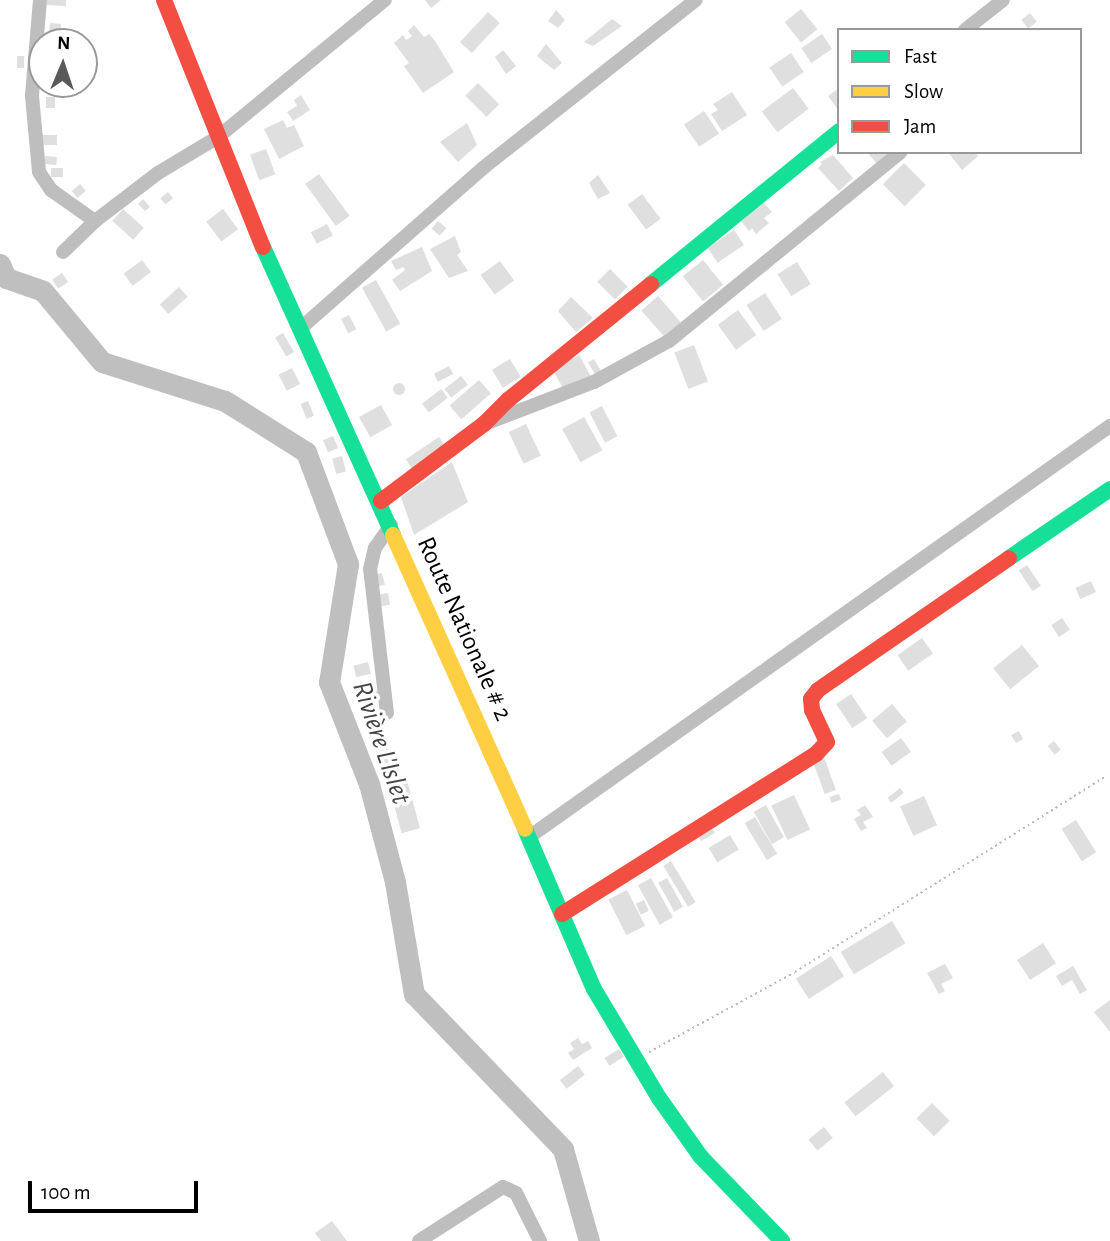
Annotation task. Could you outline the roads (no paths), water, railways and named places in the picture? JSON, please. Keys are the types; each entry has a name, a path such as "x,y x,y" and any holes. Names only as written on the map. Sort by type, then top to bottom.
{"main road":[{"name":"Route Nationale # 2","path":"163,0 251,220 381,501 594,989 659,1098 701,1157 782,1241"},
{"path":"381,501 484,424 508,400 837,133"},
{"path":"562,914 816,754 827,742 812,710 811,699 818,690 1110,489"}],"street":[{"path":"40,0 32,96 39,172 51,190 95,221"},
{"path":"63,252 95,221 158,173 218,137 385,0"},
{"path":"302,327 483,168 696,0"},
{"path":"968,28 1003,0"},
{"path":"484,424 594,382 669,341 899,154"},
{"path":"529,837 1110,426"},
{"path":"387,713 370,569 375,548 391,525"},
{"path":"419,1241 503,1187 516,1193 540,1241"}],"waterway":[{"name":"Rivière L'Islet","path":"0,264 6,278 43,291 102,362 225,401 306,452 348,564 329,682 369,784 395,882 414,994 563,1149 589,1241"}]}
